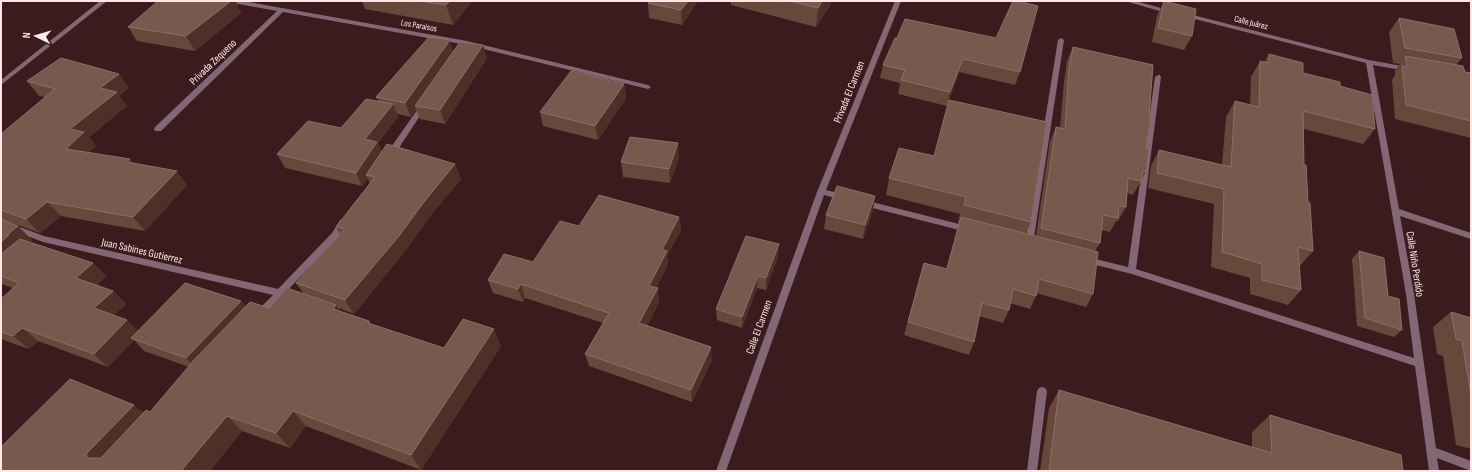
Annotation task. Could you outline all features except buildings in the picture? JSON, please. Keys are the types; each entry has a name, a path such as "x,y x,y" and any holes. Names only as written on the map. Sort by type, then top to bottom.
{"street":[{"path":"1,84 104,1"},
{"name":"Los Paraisos","path":"233,1 465,46 648,87"},
{"name":"Privada El Carmen","path":"821,192 898,1"},
{"name":"Calle Juárez","path":"1128,1 1369,62 1416,70"},
{"name":"Privada Zequeno","path":"158,129 281,10"},
{"path":"1029,244 1061,40"},
{"name":"Calle Niño Perdido","path":"1369,62 1410,294 1418,363 1434,471"},
{"path":"1132,272 1158,77"},
{"path":"388,159 429,97"},
{"path":"821,192 975,231"},
{"name":"Calle El Carmen","path":"721,471 821,192"},
{"path":"1395,211 1471,236"},
{"path":"253,322 335,235 348,216"},
{"name":"Juan Sabines Gutierrez","path":"1,223 40,242 280,293 295,299"},
{"path":"1081,258 1132,272 1418,363"},
{"path":"1032,471 1042,391"},
{"path":"1431,451 1471,466"}]}
